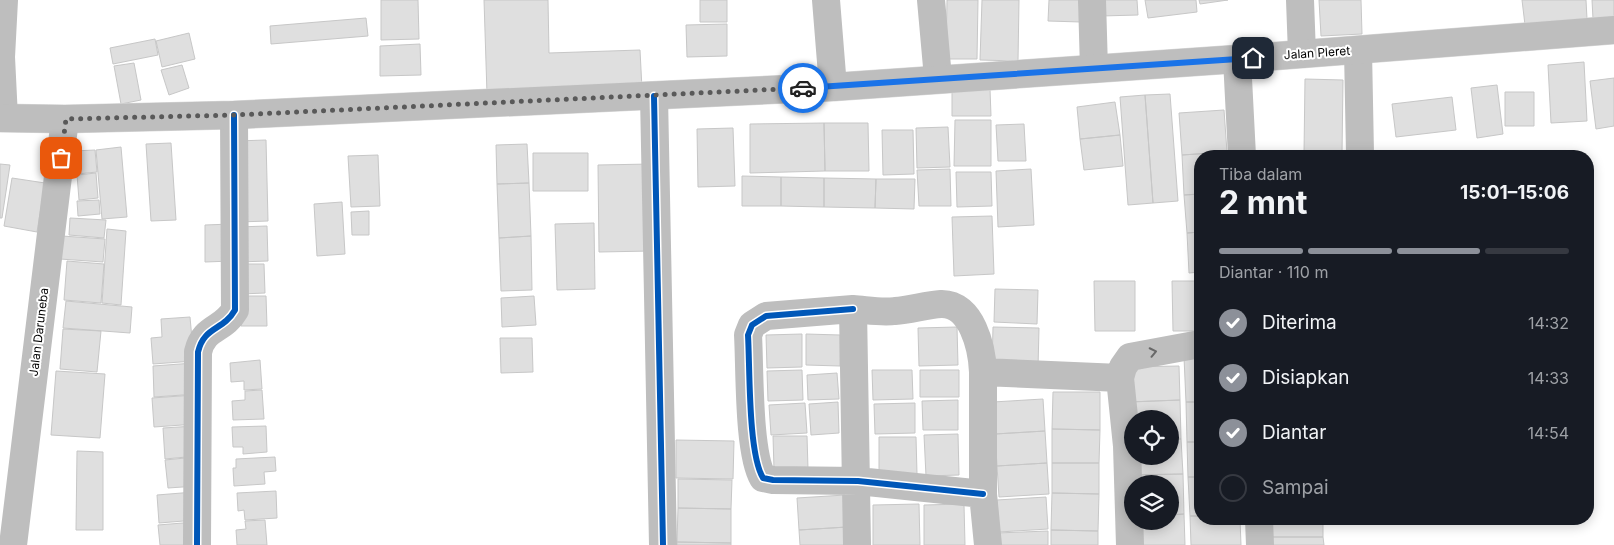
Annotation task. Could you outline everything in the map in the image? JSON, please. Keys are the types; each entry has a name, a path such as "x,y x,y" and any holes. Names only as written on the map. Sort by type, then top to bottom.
{"street":[{"path":"2,118 1,57 4,0"},
{"path":"826,0 833,86"},
{"path":"931,0 938,78"},
{"path":"1092,0 1094,69"},
{"path":"1300,0 1302,54"},
{"name":"Jalan Pleret","path":"2,118 66,119 234,115 654,96 1094,69 1614,30"},
{"path":"1358,50 1360,150"},
{"path":"1236,59 1242,150"},
{"path":"654,96 663,545"},
{"path":"198,545 198,352 201,340 206,334 229,319 235,310 234,115"},
{"name":"Jalan Daruneba","path":"13,545 66,119"},
{"path":"983,494 858,481 773,480 763,478 758,468 752,417 748,335 752,325 766,316 853,310 893,312 942,304 954,307 972,324 982,356 983,494 988,545"},
{"path":"853,310 855,434 858,481 857,545"},
{"path":"1130,545 1127,446 1120,378 1123,367 1130,357 1194,345"},
{"path":"983,372 1120,378"},
{"path":"1259,525 1260,545"}],"building":[{"path":"381,0 418,0 419,39 381,40"},
{"path":"484,0 548,0 549,53 640,50 642,89 487,94"},
{"path":"700,0 727,0 727,22 700,22"},
{"path":"947,0 978,0 977,59 946,59"},
{"path":"982,0 1019,0 1018,61 980,60"},
{"path":"1049,0 1082,0 1081,22 1048,21"},
{"path":"1100,0 1137,0 1138,15 1101,16"},
{"path":"1145,0 1196,0 1197,12 1148,18"},
{"path":"1199,0 1228,0 1200,4"},
{"path":"1319,0 1361,0 1362,34 1321,36"},
{"path":"1522,0 1586,0 1587,19 1525,25"},
{"path":"1592,0 1614,0 1614,17 1593,19"},
{"path":"366,18 368,36 271,44 270,26"},
{"path":"727,24 727,56 687,57 686,25"},
{"path":"189,33 195,59 162,67 156,41"},
{"path":"155,39 158,55 113,64 110,48"},
{"path":"420,44 421,75 380,76 380,46"},
{"path":"1584,62 1587,121 1551,123 1548,65"},
{"path":"134,63 141,100 121,104 114,66"},
{"path":"182,65 189,88 169,95 161,70"},
{"path":"1614,78 1614,126 1596,129 1590,81"},
{"path":"1305,79 1343,80 1342,150 1304,150"},
{"path":"1497,85 1503,134 1477,138 1471,88"},
{"path":"952,89 990,89 991,116 952,116"},
{"path":"1505,92 1534,92 1534,126 1505,126"},
{"path":"1170,94 1178,201 1153,203 1145,95"},
{"path":"1145,95 1153,203 1128,205 1120,97"},
{"path":"1452,97 1456,130 1396,137 1392,104"},
{"path":"1115,102 1120,135 1080,139 1077,107"},
{"path":"1224,110 1227,150 1194,150 1194,154 1182,155 1179,113"},
{"path":"955,120 991,120 991,166 954,166"},
{"path":"824,123 825,171 750,173 750,124"},
{"path":"824,123 868,123 869,171 825,171"},
{"path":"1024,124 1026,161 998,161 996,125"},
{"path":"948,127 950,167 917,168 916,128"},
{"path":"733,128 735,186 698,187 697,129"},
{"path":"882,130 913,130 914,174 883,175"},
{"path":"1120,135 1123,166 1084,170 1080,139"},
{"path":"266,140 268,221 239,222 236,141"},
{"path":"171,143 176,220 151,221 146,144"},
{"path":"527,144 529,183 497,184 496,145"},
{"path":"121,147 127,217 102,219 96,150"},
{"path":"95,150 97,172 77,174 74,151"},
{"path":"533,153 588,153 588,191 533,191"},
{"path":"1194,154 1194,194 1184,195 1182,155"},
{"path":"378,155 380,206 351,207 348,156"},
{"path":"0,164 10,165 2,218 0,218"},
{"path":"651,164 651,251 599,252 598,165"},
{"path":"950,169 951,206 919,206 917,170"},
{"path":"1031,169 1034,225 998,227 996,171"},
{"path":"956,172 991,172 992,206 957,207"},
{"path":"96,173 98,198 79,200 77,175"},
{"path":"742,176 781,177 781,206 742,206"},
{"path":"781,177 824,178 824,207 781,206"},
{"path":"12,178 45,183 37,232 4,226"},
{"path":"824,178 876,179 875,208 824,207"},
{"path":"876,179 915,179 914,209 875,208"},
{"path":"529,183 531,236 499,238 497,184"},
{"path":"1194,194 1194,232 1187,233 1184,195"},
{"path":"99,200 100,214 78,216 77,201"},
{"path":"342,202 345,254 317,256 314,204"},
{"path":"369,211 369,235 352,235 351,212"},
{"path":"992,216 994,274 954,276 952,217"},
{"path":"70,218 106,220 104,238 69,235"},
{"path":"594,223 595,289 557,290 555,224"},
{"path":"231,224 232,261 205,262 205,225"},
{"path":"267,226 268,261 238,262 237,227"},
{"path":"107,229 126,231 121,305 102,303"},
{"path":"1194,232 1194,273 1189,273 1187,233"},
{"path":"62,236 105,239 103,262 60,259"},
{"path":"531,236 532,290 501,291 499,238"},
{"path":"67,261 104,264 101,303 64,300"},
{"path":"240,264 264,264 265,293 241,294"},
{"path":"1094,281 1135,281 1135,331 1095,331"},
{"path":"1172,281 1194,281 1194,331 1173,331"},
{"path":"995,289 1038,290 1037,324 994,322"},
{"path":"240,296 266,296 267,326 241,326"},
{"path":"534,296 536,325 502,327 501,298"},
{"path":"66,301 132,307 130,333 63,328"},
{"path":"190,317 194,361 153,364 151,338 162,337 161,319"},
{"path":"957,327 958,365 919,366 918,328"},
{"path":"993,327 1039,328 1038,368 992,367"},
{"path":"63,329 101,331 97,372 60,369"},
{"path":"802,334 802,367 767,368 766,335"},
{"path":"806,334 840,335 840,366 806,365"},
{"path":"500,338 532,338 533,372 501,373"},
{"path":"1184,357 1194,357 1194,402 1186,402"},
{"path":"260,360 262,389 244,390 244,381 231,382 230,363"},
{"path":"194,363 197,394 154,397 153,366"},
{"path":"1179,366 1180,400 1129,402 1127,367"},
{"path":"802,370 803,400 768,401 767,371"},
{"path":"872,370 912,370 913,399 873,400"},
{"path":"920,370 959,370 959,397 920,397"},
{"path":"56,371 105,374 100,438 51,435"},
{"path":"837,373 839,399 808,400 807,375"},
{"path":"262,390 264,419 233,420 232,401 245,400 245,391"},
{"path":"1053,392 1100,392 1100,430 1052,429"},
{"path":"194,395 196,424 154,427 152,398"},
{"path":"1043,399 1045,431 995,434 993,402"},
{"path":"958,400 958,430 923,430 922,401"},
{"path":"1180,400 1181,439 1179,439 1179,410 1130,410 1129,402"},
{"path":"838,402 839,433 811,435 809,404"},
{"path":"1186,402 1194,402 1194,442 1187,442"},
{"path":"805,403 807,433 771,435 769,405"},
{"path":"915,403 915,433 875,434 874,404"},
{"path":"195,426 197,456 165,459 163,428"},
{"path":"266,426 267,452 243,454 243,447 233,447 232,427"},
{"path":"1052,429 1100,430 1099,463 1052,463"},
{"path":"1045,431 1047,463 997,466 995,434"},
{"path":"958,434 959,475 926,476 924,435"},
{"path":"773,436 807,436 808,469 774,469"},
{"path":"879,437 916,437 917,474 879,474"},
{"path":"1179,439 1181,439 1183,474 1131,475 1132,465 1179,465"},
{"path":"676,440 734,441 733,479 676,478"},
{"path":"1187,442 1194,442 1194,477 1188,477"},
{"path":"77,451 103,452 103,530 76,530"},
{"path":"195,457 197,486 168,488 165,460"},
{"path":"275,457 276,471 264,472 265,484 234,486 233,468 236,468 236,459"},
{"path":"1047,463 1049,494 999,497 997,466"},
{"path":"1052,463 1099,463 1099,494 1052,493"},
{"path":"1183,474 1184,514 1179,514 1179,475 1131,475"},
{"path":"1188,477 1194,477 1194,516 1190,516"},
{"path":"678,479 732,480 731,509 678,508"},
{"path":"276,491 277,518 245,520 244,510 238,511 237,493"},
{"path":"194,492 196,520 159,523 157,495"},
{"path":"1052,493 1099,494 1098,531 1051,530"},
{"path":"845,495 847,527 799,530 797,498"},
{"path":"1046,497 1048,529 999,532 997,500"},
{"path":"919,504 920,545 873,545 873,505"},
{"path":"964,504 965,545 924,545 924,505"},
{"path":"678,508 731,509 731,543 677,542"},
{"path":"1179,514 1184,514 1185,545 1133,545 1132,530 1179,530"},
{"path":"1190,516 1194,516 1194,525 1240,525 1241,545 1191,545"},
{"path":"265,520 267,545 237,545 236,530 246,529 245,521"},
{"path":"195,522 197,545 160,545 158,525"},
{"path":"1272,525 1323,525 1323,537 1272,537"},
{"path":"847,527 848,545 800,545 799,530"},
{"path":"1051,530 1098,531 1098,545 1051,545"},
{"path":"1048,531 1048,545 998,545 997,533"},
{"path":"1272,537 1323,537 1324,545 1272,545"},
{"path":"677,542 731,543 731,545 677,545"}],"cycle path":[{"path":"654,96 663,545"},
{"path":"197,545 198,352 205,337 225,322 235,310 234,115"},
{"path":"853,309 766,316 752,325 748,335 752,430 758,466 763,478 773,480 858,481 983,494"}],"way so far":[{"path":"61,158 66,119 234,115 803,88"}],"route":[{"path":"803,88 1253,58"}]}
